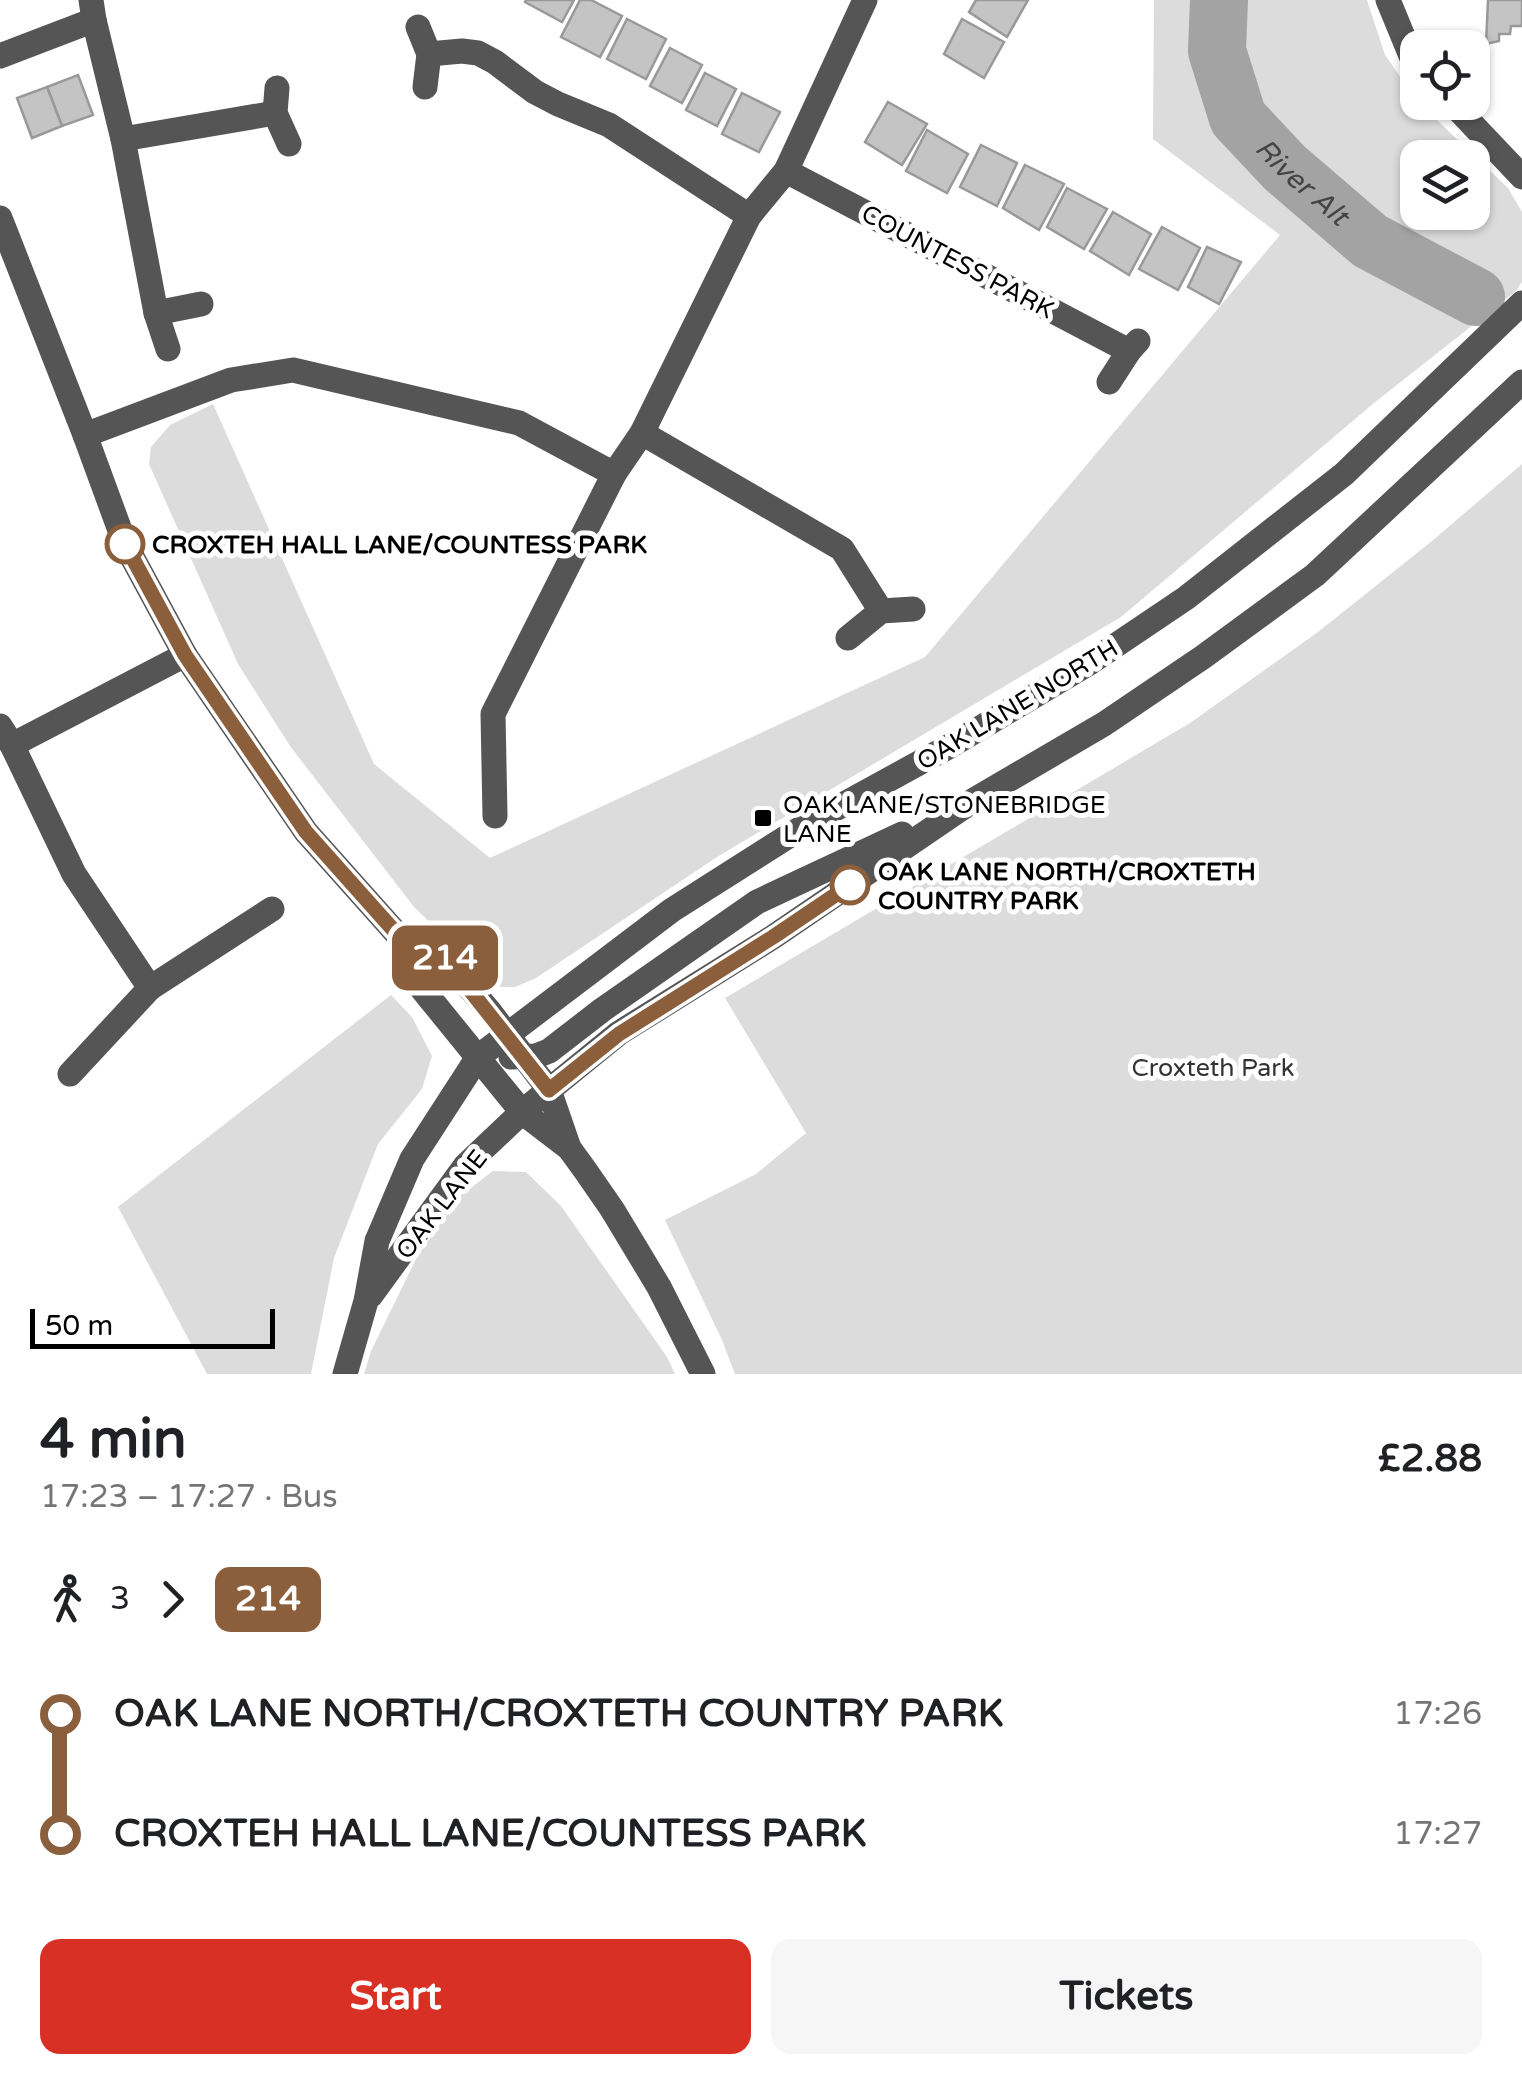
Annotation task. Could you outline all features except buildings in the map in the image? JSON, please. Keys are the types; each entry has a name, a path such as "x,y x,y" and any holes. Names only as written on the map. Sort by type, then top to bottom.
{"street":[{"path":"495,816 493,714 614,474 642,433 748,216 786,171 864,0"},
{"path":"1388,0 1400,30"},
{"path":"0,56 93,10 124,139 156,313 168,349"},
{"path":"418,27 429,54 424,87"},
{"path":"429,54 478,53 558,104 609,125 748,216"},
{"path":"124,139 276,100 289,144"},
{"path":"1468,120 1522,177"},
{"name":"COUNTESS PARK","path":"786,171 1135,345 1109,382"},
{"path":"0,218 125,544 185,655 306,832 405,943 443,956 549,1090 570,1148 659,1287 703,1374"},
{"path":"156,313 201,304"},
{"name":"OAK LANE NORTH","path":"478,1057 672,910 806,825 1091,662 1186,598 1344,474 1522,304"},
{"path":"86,435 231,380 293,370 518,424 614,474"},
{"path":"522,1112 619,1034 773,937 974,800 1104,724 1203,657 1315,575 1522,382"},
{"path":"642,433 842,548 881,611"},
{"path":"848,638 881,611 913,609"},
{"path":"150,988 74,874 6,735 185,655"},
{"path":"478,1057 523,1057 549,1051 757,902 974,800"},
{"path":"70,1074 150,988 272,908"},
{"path":"405,943 410,974 522,1112 570,1148"},
{"name":"OAK LANE","path":"345,1374 366,1302 377,1241 412,1159 478,1057"},
{"name":"OAK LANE","path":"366,1302 466,1165 522,1112"}],"green space":[{"path":"1154,0 1367,0 1385,55 1400,76 1400,120 1437,120 1458,140 1400,140 1400,230 1490,230 1490,171 1508,188 1522,212 1522,282 1516,291 1374,403 1121,617 717,857 536,978 515,987 497,987 414,907 290,746 238,664 149,464 151,447 170,425 213,404 374,764 490,858 925,657 1280,235 1153,139"},
{"name":"Croxteth Park","path":"1522,464 1522,1374 735,1374 665,1220 756,1174 806,1133 725,998 1190,723 1318,632"},
{"path":"391,995 412,1017 432,1056 422,1089 378,1144 334,1258 311,1374 207,1374 118,1207"},
{"path":"493,1171 526,1172 561,1206 675,1374 364,1374 371,1351 418,1255 460,1196"}],"waterway":[{"name":"River Alt","path":"1219,0 1217,51 1238,118 1285,168 1370,241 1476,297"}],"bus line":[{"name":"214","path":"125,544 185,655 306,832 405,943 443,956 549,1090 619,1034 850,885"}],"place":[{"name":"CROXTEH HALL LANE/COUNTESS PARK","path":"125,544"},
{"name":"OAK LANE/STONEBRIDGE LANE","path":"763,818"},
{"name":"OAK LANE NORTH/CROXTETH COUNTRY PARK","path":"850,885"}]}
